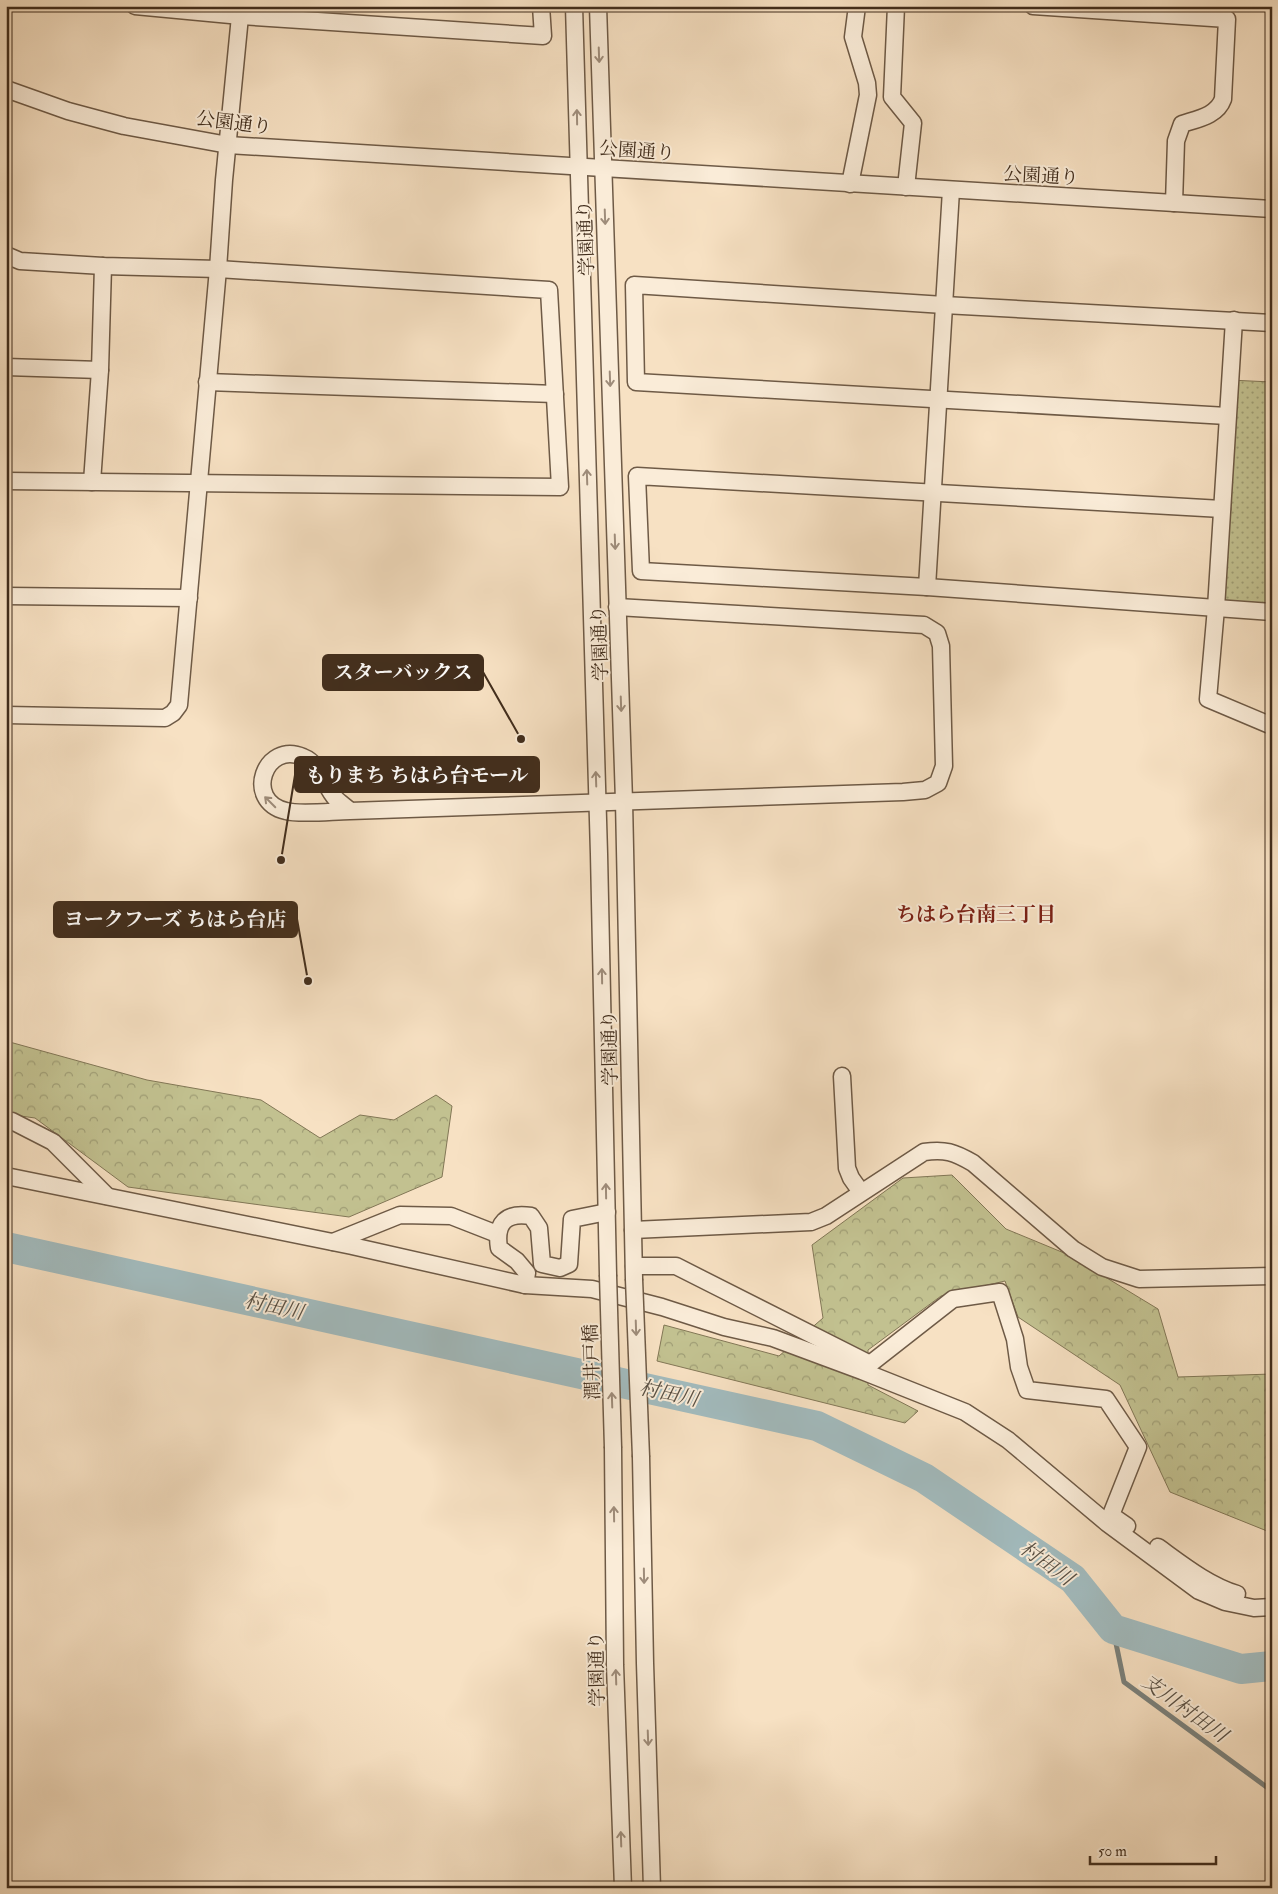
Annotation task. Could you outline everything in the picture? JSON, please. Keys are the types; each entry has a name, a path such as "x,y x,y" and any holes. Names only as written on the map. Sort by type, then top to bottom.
{"street":[{"path":"134,6 241,11 543,36 541,6"},
{"name":"学園通り","path":"574,6 597,802 608,1275"},
{"name":"学園通り","path":"598,6 624,801 634,1273"},
{"path":"850,184 868,96 868,83 853,37 857,6"},
{"path":"896,6 892,97 913,124 906,187"},
{"path":"1033,6 1227,19 1223,99 1221,106 1208,116 1182,124 1176,140 1174,203"},
{"path":"6,715 165,718 173,713 179,705 241,11"},
{"name":"公園通り","path":"6,90 68,111 124,126 228,145 1272,208"},
{"path":"927,587 950,190"},
{"path":"6,255 20,261 103,266 218,269 548,290 560,487 6,481"},
{"path":"92,482 100,370 103,266"},
{"path":"1227,416 636,382 634,285 944,305 1272,323"},
{"path":"1234,320 1216,608 1208,699 1272,726"},
{"path":"6,367 100,370"},
{"path":"207,382 555,394"},
{"path":"1222,509 637,476 640,571 927,587 1272,612"},
{"path":"6,596 189,598"},
{"path":"350,811 335,798 316,767 304,757 286,754 271,761 262,777 264,796 273,807 287,812 350,811 925,790 938,782 944,766 941,646 936,632 924,625 903,622 617,607"},
{"path":"842,1076 847,1168 851,1178 861,1192"},
{"path":"6,1121 12,1121 53,1142 107,1196"},
{"path":"633,1230 811,1222 826,1216 924,1152 942,1150 959,1154 973,1163 1073,1249 1102,1267 1139,1279 1272,1276"},
{"path":"6,1176 333,1242 525,1285 592,1288 662,1307 724,1327 772,1338 965,1412 1008,1440 1107,1523 1199,1591 1225,1602 1254,1608 1272,1607"},
{"path":"525,1285 528,1273 517,1260 499,1248 497,1234 504,1221 519,1214 531,1216 539,1228 542,1264 560,1268 569,1264 572,1219 607,1212"},
{"path":"333,1242 400,1215 451,1216 497,1234"},
{"path":"652,1888 641,1457 634,1273 676,1266 870,1364 954,1299 1000,1292 1015,1340 1019,1368 1027,1390 1106,1399 1138,1448 1111,1515 1221,1589 1259,1598 1272,1598"},
{"name":"潤井戸橋","path":"608,1275 613,1448"},
{"name":"学園通り","path":"613,1448 615,1665 623,1888"}],"green space":[{"path":"1229,380 1272,382 1272,612 1216,608"},
{"path":"6,1041 147,1080 261,1100 320,1138 360,1115 394,1120 436,1095 452,1106 442,1177 349,1217 128,1187 35,1118 6,1114"},
{"path":"952,1175 1006,1229 1069,1255 1158,1309 1178,1377 1272,1374 1272,1533 1170,1492 1120,1385 1018,1317 1005,1281 941,1296 868,1350 868,1385 918,1411 905,1423 657,1361 664,1325 779,1356 823,1318 812,1245 903,1178"}],"waterway":[{"name":"村田川","path":"6,1247 817,1426 924,1478 1073,1579 1113,1629 1241,1669 1272,1666"},
{"name":"支川村田川","path":"1113,1629 1124,1682 1272,1791"}],"place":[{"name":"スターバックス","path":"521,739"},
{"name":"もりまち ちはら台モール","path":"281,860"},
{"name":"ヨークフーズ ちはら台店","path":"308,981"}],"district":[{"name":"ちはら台南三丁目","path":"976,914"}]}
